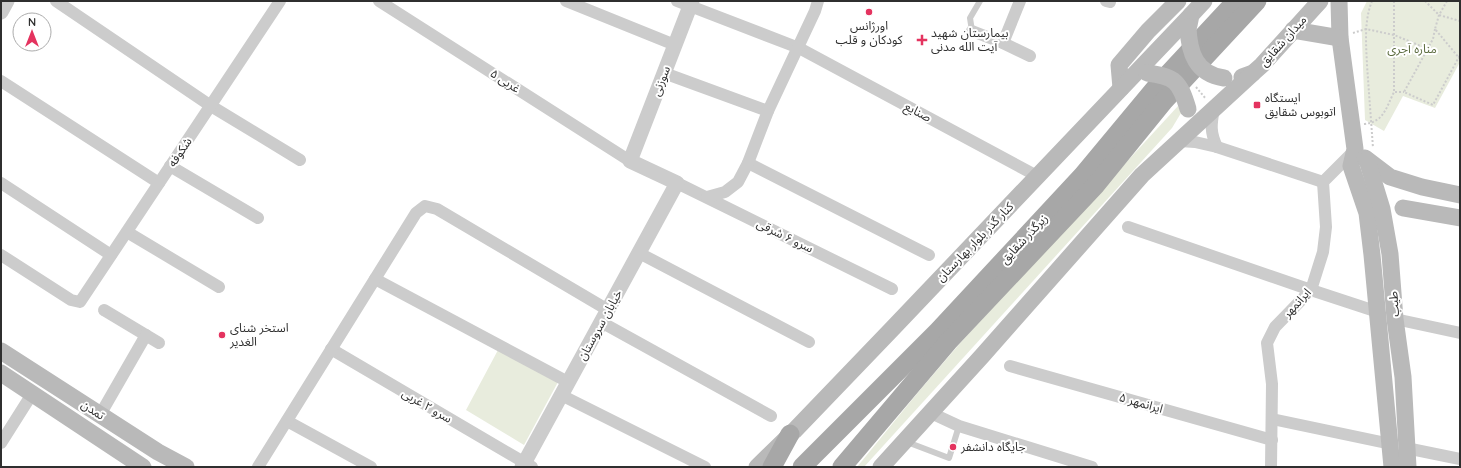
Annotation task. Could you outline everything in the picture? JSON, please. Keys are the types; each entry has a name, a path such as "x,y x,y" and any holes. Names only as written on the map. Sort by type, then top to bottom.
{"main road":[{"path":"1121,88 1119,65 1148,31 1178,1"},
{"name":"زیرگذر شقایق","path":"802,467 943,326 1082,176 1156,87 1236,1"},
{"name":"زیرگذر شقایق","path":"842,467 948,342 1095,186 1164,100 1257,1"},
{"name":"میدان شقایق","path":"1195,11 1189,43 1197,62 1216,77 1240,78 1253,73 1320,1"},
{"name":"طیب","path":"1339,1 1340,38 1352,125 1365,152 1386,228 1390,254 1395,319 1403,376 1399,446 1392,467"},
{"name":"کنار گذر بلوار بهارستان","path":"757,467 1195,11"},
{"path":"1294,30 1340,38"},
{"path":"1121,88 1135,77 1147,73 1162,75 1174,81 1183,91 1188,109 1186,119 1175,145"},
{"path":"881,467 906,442 1142,175 1253,73"},
{"path":"1365,152 1390,177 1422,187 1460,195"},
{"name":"طیب","path":"1365,152 1351,166 1367,213 1378,312 1399,446 1408,467"},
{"path":"1386,228 1422,187"},
{"path":"1403,208 1460,218"},
{"path":"1372,255 1390,254"},
{"name":"تمدن","path":"1,351 158,452 186,467"},
{"name":"تمدن","path":"1,374 143,467"},
{"path":"772,467 790,434"}],"street":[{"path":"1,12 7,1"},
{"path":"56,1 211,106 300,160"},
{"name":"شکوفه","path":"1,254 71,300 80,302 280,1"},
{"name":"غربی ۵","path":"379,1 630,161"},
{"path":"566,1 675,45"},
{"path":"707,197 725,192 738,182 748,163 768,111 815,12 818,1"},
{"path":"1003,43 1020,1"},
{"name":"سوزنی","path":"630,161 675,45 687,3"},
{"name":"صنایع","path":"687,3 799,48 1037,176"},
{"path":"972,31 1003,43 1030,56"},
{"path":"664,73 768,111"},
{"path":"1,81 159,183"},
{"path":"1214,108 1211,126 1212,135 1217,147"},
{"path":"1175,145 1195,142 1217,147 1322,182 1365,152"},
{"path":"630,161 677,183"},
{"path":"748,163 929,255"},
{"path":"170,166 258,218"},
{"path":"1,182 111,256"},
{"name":"ایرانمهر","path":"1271,467 1272,384 1267,343 1275,327 1311,290 1322,252 1326,227 1322,182"},
{"name":"سرو ۶ شرقی","path":"677,183 892,289"},
{"name":"خیابان سروستان","path":"526,466 568,382 677,183"},
{"path":"258,467 416,213 425,206 437,209 604,316 771,416"},
{"path":"1128,227 1378,312"},
{"path":"127,232 219,286"},
{"path":"639,253 809,342"},
{"path":"375,279 568,382"},
{"path":"104,310 159,343"},
{"path":"1395,319 1460,333"},
{"path":"100,415 146,335"},
{"name":"سرو ۲ غربی","path":"331,350 526,466"},
{"name":"ایرانمهر ۵","path":"1010,366 1272,440"},
{"path":"1,443 32,394"},
{"path":"561,396 705,467"},
{"path":"931,413 959,426 1092,467"},
{"path":"1272,419 1460,459"},
{"path":"287,421 371,467"}],"lane":[{"path":"972,31 970,18 980,1"},
{"path":"906,442 949,458 959,426"}],"path":[{"path":"1365,152 1371,123 1366,29 1368,11 1372,1"},
{"path":"1352,125 1371,123 1382,118 1394,92 1394,1"},
{"path":"1425,1 1439,15 1460,21"},
{"path":"1404,92 1433,39 1439,15 1447,1"},
{"path":"1340,38 1366,29 1394,35 1428,49"},
{"path":"1394,92 1404,92 1433,105 1460,57 1435,29"}],"green space":[{"name":"مناره آجری","path":"1367,1 1460,1 1460,62 1435,108 1403,96 1384,131 1365,120 1361,13"},
{"path":"1178,106 1181,113 1172,128 864,467 857,467 962,341"},
{"path":"498,350 558,382 524,445 466,410"}],"place":[{"name":"اورژانس کودکان و قلب","path":"869,12"},
{"name":"بیمارستان شهید آیت الله مدنی","path":"922,40"},
{"name":"ایستگاه اتوبوس شقایق","path":"1257,105"},
{"name":"استخر شنای الغدیر","path":"222,335"},
{"name":"جایگاه دانشفر","path":"953,447"}]}
